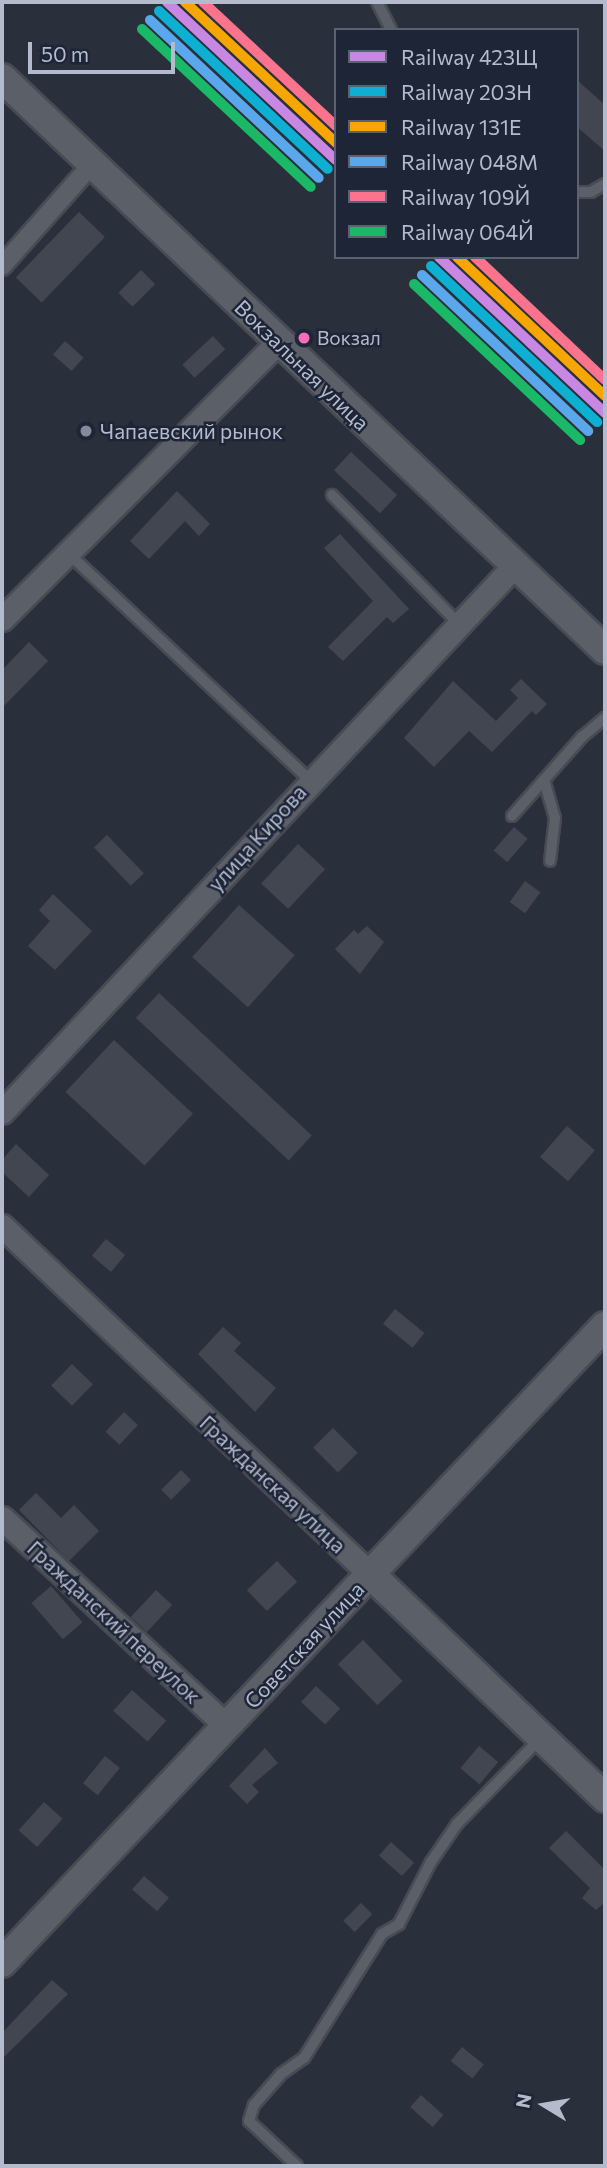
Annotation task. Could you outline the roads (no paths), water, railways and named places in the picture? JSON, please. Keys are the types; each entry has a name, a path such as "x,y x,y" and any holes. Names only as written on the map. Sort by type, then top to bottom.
{"street":[{"name":"Вокзальная улица","path":"2,78 277,343 605,650"},
{"path":"2,266 93,163"},
{"path":"2,619 277,343"},
{"name":"улица Кирова","path":"2,1112 130,980 310,780 514,566"},
{"name":"Гражданская улица","path":"2,1226 605,1798"},
{"name":"Советская улица","path":"2,1963 605,1326"},
{"name":"Гражданский переулок","path":"2,1518 227,1726"}],"lane":[{"path":"377,2 390,28"},
{"path":"579,192 591,192 605,184"},
{"path":"332,495 459,624"},
{"path":"68,553 310,780"},
{"path":"512,816 605,718"},
{"path":"544,780 555,818 550,861"},
{"path":"297,2166 249,2121 254,2105 281,2074 304,2058 382,1934 400,1924 431,1861 457,1824 542,1737"}],"rail line":[{"name":"423Щ","path":"167,2 334,158"},
{"name":"131Е","path":"185,2 334,141"},
{"name":"109Й","path":"203,2 334,124"},
{"name":"203Н","path":"159,11 328,169"},
{"name":"048М","path":"150,20 319,178"},
{"name":"064Й","path":"142,29 311,187"},
{"name":"423Щ","path":"441,259 605,413"},
{"name":"131Е","path":"459,259 605,396"},
{"name":"109Й","path":"477,259 605,380"},
{"name":"203Н","path":"431,266 597,422"},
{"name":"048М","path":"422,275 588,431"},
{"name":"064Й","path":"414,284 580,440"}],"place":[{"name":"Вокзал","path":"304,338"},
{"name":"Чапаевский рынок","path":"86,431"}]}
